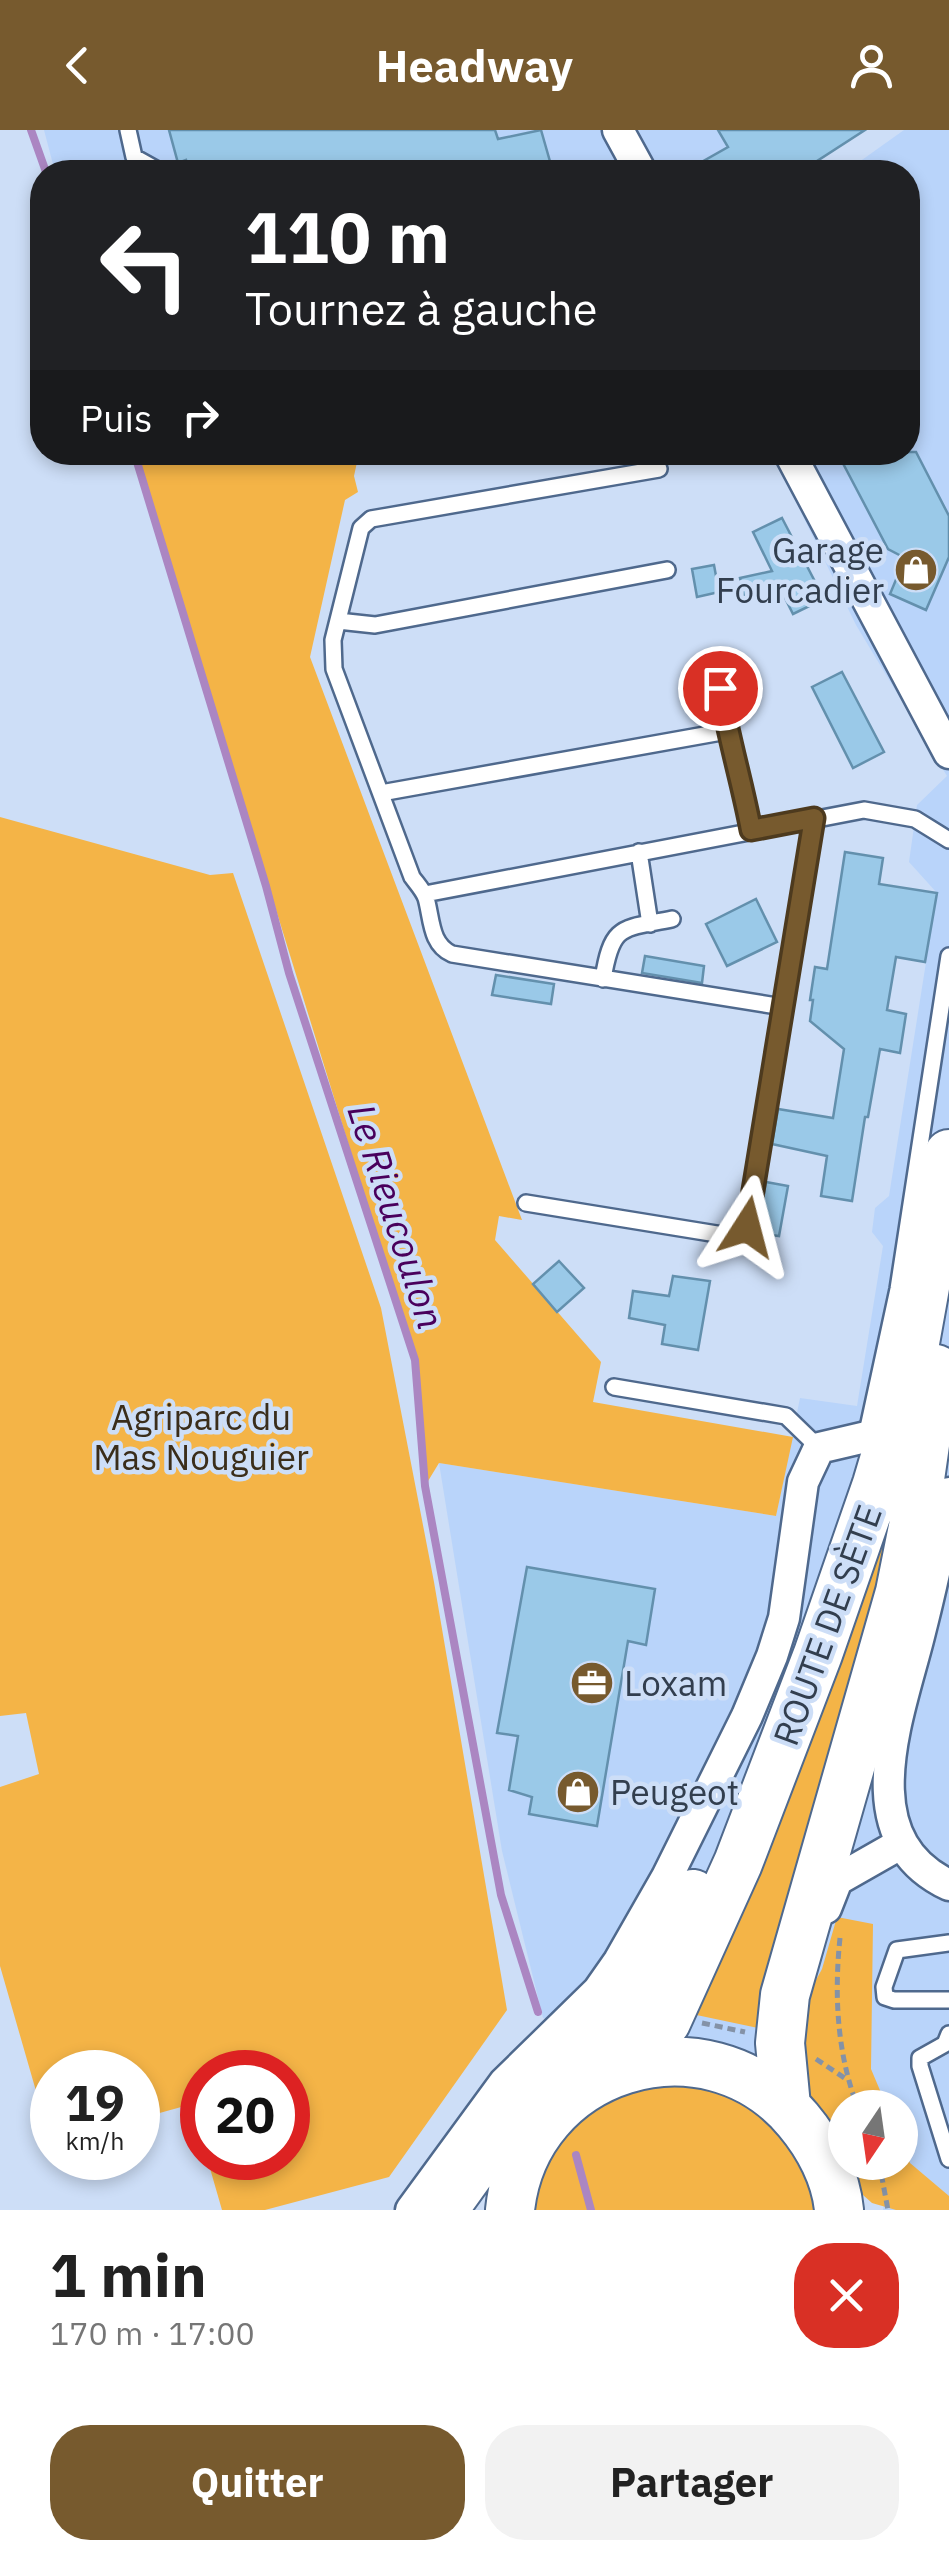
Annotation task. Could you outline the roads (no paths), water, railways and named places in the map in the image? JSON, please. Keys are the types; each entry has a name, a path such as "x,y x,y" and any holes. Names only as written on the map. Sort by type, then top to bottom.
{"main road":[{"name":"ROUTE DE SÈTE","path":"629,2067 666,2022 738,1863 791,1726 859,1453 917,1344 949,1154"},
{"name":"ROUTE DE SÈTE","path":"786,2106 781,2028 785,1995 900,1592 935,1531 949,1269"},
{"path":"443,2210 528,2090 580,2050 624,2006 654,1967 768,1741 791,1726"},
{"path":"482,2210 515,2188 538,2133 562,2104 582,2088 629,2067 676,2062 724,2069 767,2090 786,2106 820,2152 845,2205"}],"street":[{"path":"618,130 634,160"},
{"path":"797,465 949,754"},
{"path":"411,2210 504,2082 598,1991 620,1961 666,1877 748,1716 772,1656 784,1618 802,1482 859,1453 902,1474 902,1510 935,1531"},
{"path":"949,1493 935,1531 890,1753 888,1786 892,1816 902,1843 930,1876 949,1885"},
{"path":"800,1948 818,1930 837,1880 902,1843"}],"lane":[{"path":"128,130 134,157 139,160"},
{"path":"658,469 371,519 361,528 333,640 334,669 412,877 425,894 438,944 452,954 783,1007"},
{"path":"338,621 375,625 667,570"},
{"path":"720,688 751,830"},
{"path":"380,793 727,731"},
{"path":"425,894 864,810 916,819 949,840"},
{"path":"526,1203 723,1236 740,1235 747,1227 814,818"},
{"path":"638,852 650,924"},
{"path":"603,979 612,939 624,928 672,920"},
{"path":"614,1387 786,1416 859,1453 898,1289 949,956"},
{"path":"949,1942 898,1950 884,1987 885,1997 894,2000 949,2000"},
{"path":"949,2034 945,2044 920,2058 949,2159"}],"waterway":[{"name":"Le Rieucoulon","path":"31,130 42,160"},
{"name":"Le Rieucoulon","path":"138,465 289,973 415,1360 425,1486 501,1895 538,2012"},
{"name":"Le Rieucoulon","path":"576,2155 591,2210"}],"place":[{"name":"Garage Fourcadier","path":"916,570"},
{"name":"Loxam","path":"592,1683"},
{"name":"Peugeot","path":"578,1792"}],"park label":[{"name":"Agriparc du Mas Nouguier","path":"201,1437"}]}
